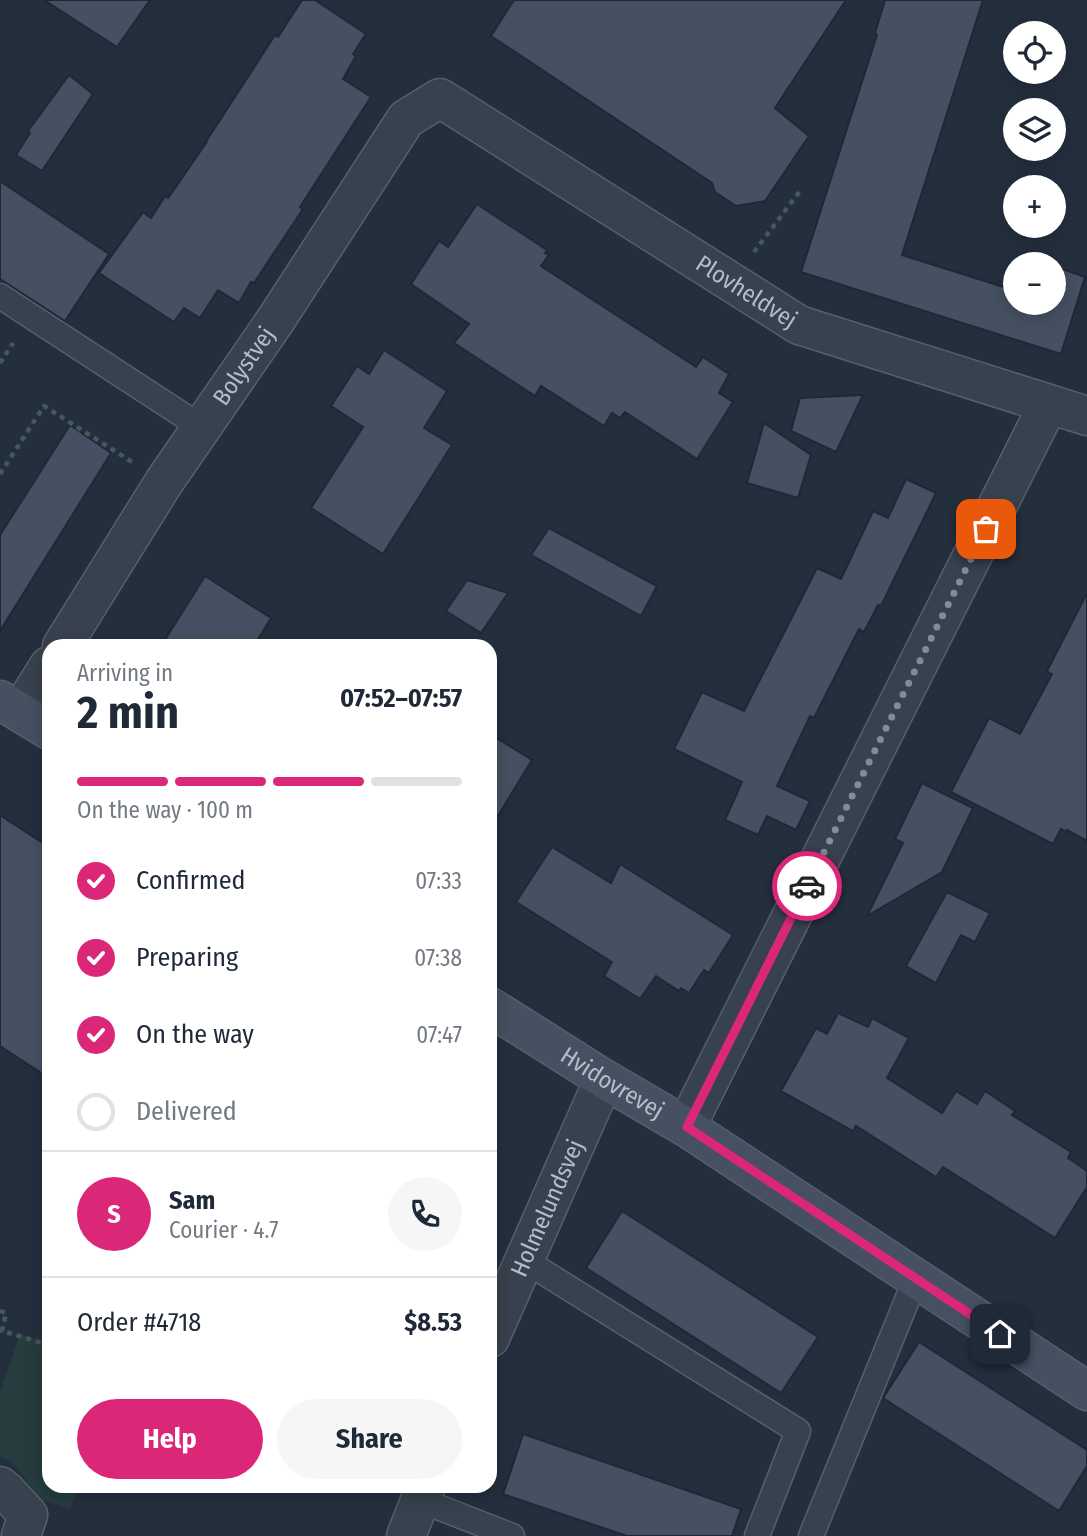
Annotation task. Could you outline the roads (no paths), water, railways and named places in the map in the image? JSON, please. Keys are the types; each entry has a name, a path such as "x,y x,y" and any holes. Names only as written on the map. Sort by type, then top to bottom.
{"street":[{"name":"Plovheldvej","path":"440,99 799,325 1087,416"},
{"name":"Bolystvej","path":"66,639 164,482 275,321 406,119 440,99"},
{"path":"687,1127 1048,405"},
{"path":"23,714 42,679"},
{"name":"Hvidovrevej","path":"497,1011 604,1079 687,1127 1086,1389"},
{"name":"Holmelundsvej","path":"497,1322 604,1079"},
{"path":"0,1486 28,1514 21,1536"},
{"path":"406,1536 423,1493"}],"lane":[{"path":"0,296 201,427"},
{"path":"524,1260 798,1431 757,1536"},
{"path":"811,1536 916,1278"},
{"path":"423,1493 512,1536"}]}
